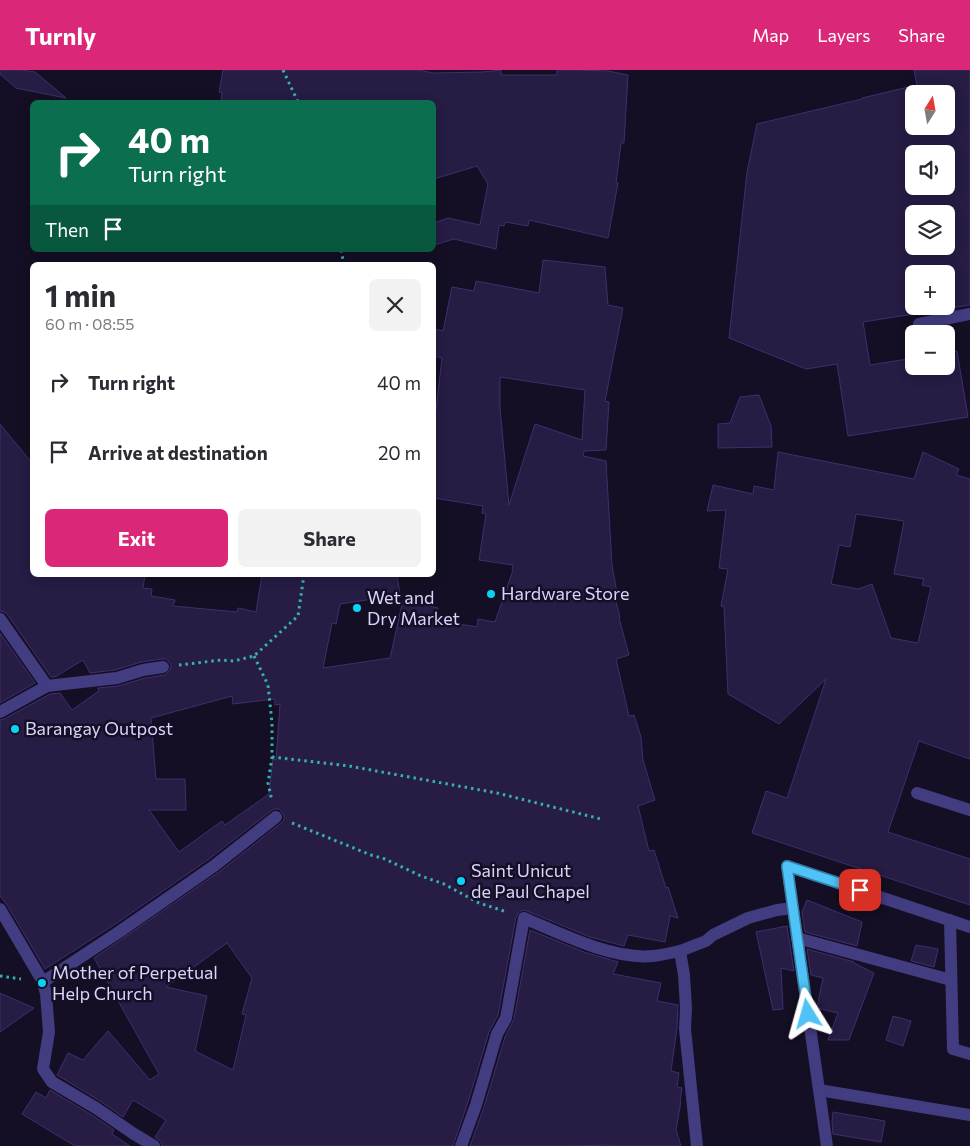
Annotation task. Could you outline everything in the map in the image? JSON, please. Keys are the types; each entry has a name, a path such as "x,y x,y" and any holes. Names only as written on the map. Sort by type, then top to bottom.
{"street":[{"path":"919,324 970,314"},
{"path":"0,619 47,686"},
{"path":"0,712 47,686 117,678 143,670 164,667"},
{"path":"917,793 970,810"},
{"path":"44,982 214,866 276,817"},
{"path":"827,1146 787,866 970,927"},
{"path":"461,1146 476,1105 497,1034 506,1018 524,918 584,943 626,955 653,956 680,951 706,941 713,935 748,918 776,910 793,908"},
{"path":"0,909 44,982 48,1032 43,1069 52,1082 154,1146"},
{"path":"950,920 952,1049 970,1054"},
{"path":"797,938 951,980"},
{"path":"680,951 684,975 685,1029 697,1146"},
{"path":"819,1090 970,1115"}],"path":[{"path":"283,70 297,100"},
{"path":"164,667 221,660 234,661 254,656 298,616 304,577"},
{"path":"254,656 268,685 272,722 272,757 268,783 276,817 444,884 479,904 524,918"},
{"path":"272,757 349,766 497,793 601,819"}],"building":[{"path":"0,70 35,72 66,98 16,88 0,74"},
{"path":"223,70 418,70 433,73 501,70 501,75 557,75 557,70 577,70 608,71 628,75 624,143 621,143 616,183 618,183 608,238 529,220 528,226 505,222 504,226 499,225 496,249 454,239 436,244 436,222 448,218 480,225 488,184 477,166 436,178 436,100 221,100 222,93 219,92"},
{"path":"914,70 970,70 970,305 955,307 955,265 905,265 905,315 907,315 863,322 870,365 905,359 905,375 955,375 955,351 957,351 968,417 848,436 837,364 806,369 729,338 747,172 757,124 905,88 905,135 955,135 955,85 917,85"},
{"path":"543,260 605,267 608,305 623,308 605,401 609,402 606,450 584,451 583,456 606,461 612,565 617,593 614,594 629,655 616,659 629,716 634,715 641,737 643,760 655,800 638,806 649,851 654,850 678,918 670,916 665,942 628,935 624,946 590,937 527,911 519,912 516,917 498,1015 489,1032 453,1146 162,1146 161,1142 155,1137 166,1120 133,1100 123,1117 57,1075 68,1053 83,1060 108,1031 150,1080 159,1074 94,958 219,872 281,823 284,820 284,815 279,809 274,809 209,859 114,925 45,969 0,896 0,720 50,694 60,693 72,710 99,691 98,688 118,686 145,678 165,675 171,666 166,659 162,659 141,662 115,670 90,673 83,660 55,677 51,677 7,614 0,611 0,424 30,461 30,577 145,577 143,588 152,589 151,596 175,600 173,606 237,612 238,608 256,612 262,577 397,577 400,595 340,604 336,624 332,623 323,668 390,658 403,600 438,608 435,620 477,627 478,619 495,622 513,570 513,565 479,560 486,514 482,513 483,506 436,498 436,410 442,358 436,356 436,329 443,331 452,287 474,291 476,281 539,293","holes":["500,377 585,390 582,440 535,424 509,505 500,408","232,696 233,704 275,699 275,705 280,704 276,760 273,759 269,794 225,825 222,821 179,852 149,810 186,810 185,779 156,779 151,718","227,943 252,978 242,1014 246,1015 233,1070 195,1051 207,996 166,987"]},
{"path":"759,395 771,426 772,447 718,448 718,424 730,423 740,397"},
{"path":"778,452 914,479 923,452 959,469 956,475 970,479 970,759 919,741 888,832 970,859 970,905 752,833 766,791 787,798 826,679 779,724 728,694 724,607 721,606 728,569 719,568 726,510 707,511 713,485 753,494 754,486 774,490","holes":["856,514 904,521 894,574 924,579 922,585 931,587 918,643 891,638 872,584 858,589 831,584 839,545 850,547"]},
{"path":"0,633 35,683 0,703"},
{"path":"807,900 862,922 857,946 805,932 802,912"},
{"path":"787,926 794,971 781,968 783,1009 773,1010 756,932"},
{"path":"530,930 584,952 618,962 613,974 661,983 657,1001 678,1005 671,1071 679,1073 677,1087 682,1088 676,1130 681,1146 470,1146 505,1037 514,1019"},
{"path":"916,945 938,949 934,967 911,961"},
{"path":"807,949 854,962 874,973 849,1040 828,1040 838,1013 817,1008 823,978 811,975"},
{"path":"0,993 34,1008 0,1032"},
{"path":"893,1016 911,1021 903,1046 886,1040"},
{"path":"50,1090 114,1130 112,1134 130,1146 75,1146 22,1114 36,1092 46,1098"},
{"path":"833,1112 885,1121 881,1142 833,1134"}],"place":[{"name":"Hardware Store","path":"491,594"},
{"name":"Wet and Dry Market","path":"357,608"},
{"name":"Barangay Outpost","path":"15,729"},
{"name":"Saint Unicut de Paul Chapel","path":"461,881"},
{"name":"Mother of Perpetual Help Church","path":"42,983"}],"route":[{"path":"808,1014 787,866 860,890"}]}
